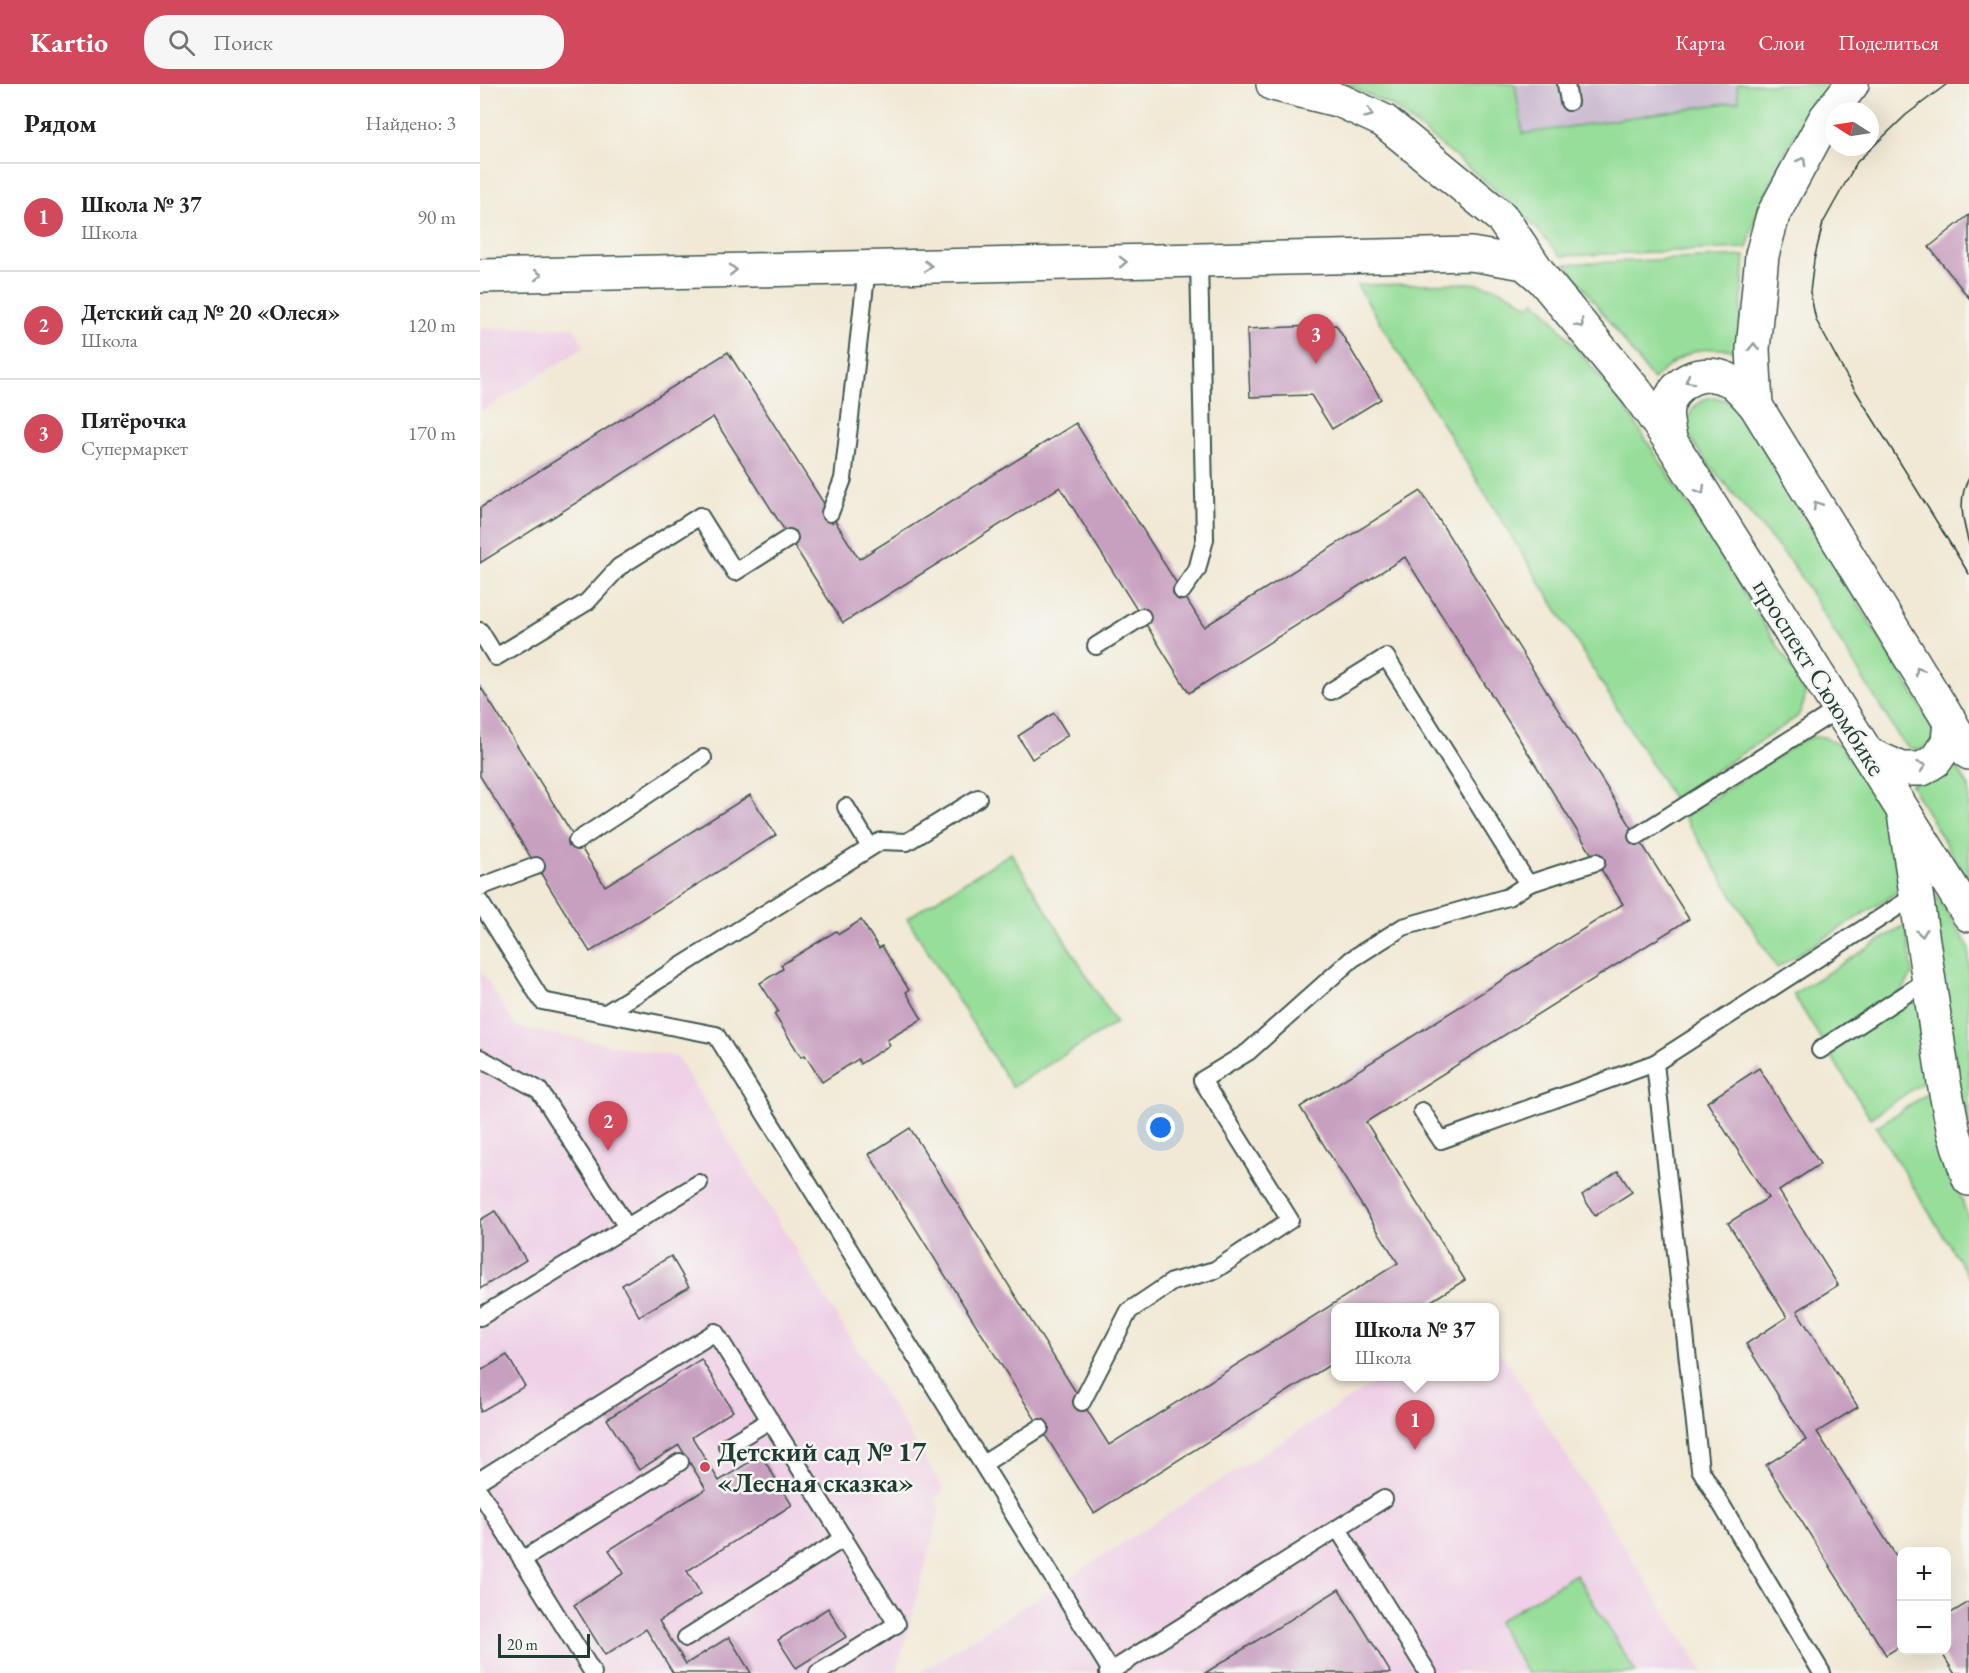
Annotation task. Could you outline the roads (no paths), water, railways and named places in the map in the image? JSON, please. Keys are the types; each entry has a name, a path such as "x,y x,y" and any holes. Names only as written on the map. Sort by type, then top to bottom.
{"main road":[{"path":"1273,84 1341,101 1384,121 1502,218 1543,279"},
{"path":"1756,406 1753,349 1762,255 1773,215 1825,119 1852,84"},
{"path":"480,276 1471,254 1524,263 1543,279"},
{"name":"проспект Сююмбике","path":"1543,279 1637,393 1670,440 1969,915"},
{"path":"1670,440 1666,409 1676,388 1695,375 1715,374 1734,383 1756,406 1969,753"},
{"path":"1868,754 1902,770 1922,769 1936,760 1948,742 1950,721"},
{"path":"1905,813 1954,1133 1969,1179"}],"lane":[{"path":"1566,84 1569,102"},
{"path":"1182,591 1197,570 1205,539 1199,260"},
{"path":"830,513 843,479 867,267"},
{"path":"480,631 496,657 586,602 619,567 700,516 735,572 789,538"},
{"path":"1096,646 1142,617"},
{"path":"1331,691 1386,657 1528,884"},
{"path":"1637,836 1840,708"},
{"path":"577,840 703,758"},
{"path":"606,1013 870,847 881,841 907,842 978,798"},
{"path":"846,807 870,847"},
{"path":"1082,1402 1129,1311 1172,1282 1215,1270 1290,1220 1202,1080 1248,1052 1352,959 1403,927 1508,897 1528,884 1596,862"},
{"path":"480,887 536,866"},
{"path":"1422,1111 1441,1140 1655,1063 1916,895"},
{"path":"480,902 542,1001 716,1035 983,1464 1109,1672 1384,1499"},
{"path":"1820,1050 1929,979"},
{"path":"480,1058 539,1090 627,1227"},
{"path":"1655,1063 1700,1469 1822,1673"},
{"path":"480,1317 699,1183"},
{"path":"480,1480 715,1332 897,1624 818,1673"},
{"path":"727,1446 770,1420"},
{"path":"983,1464 1041,1428"},
{"path":"522,1560 680,1462"},
{"path":"480,1492 593,1673"},
{"path":"1338,1528 1428,1673"},
{"path":"686,1638 844,1539"}],"tram line":[{"path":"1947,84 1906,115 1857,162 1823,223 1814,260 1810,292 1816,320 1847,377 1969,574"},
{"path":"1969,478 1962,502 1963,519 1969,544"}],"place":[{"name":"Пятёрочка","path":"1316,364"},
{"name":"Детский сад № 20 «Олеся»","path":"608,1151"},
{"name":"Школа № 37","path":"1415,1450"},
{"name":"Детский сад № 17 «Лесная сказка»","path":"705,1467"}]}
